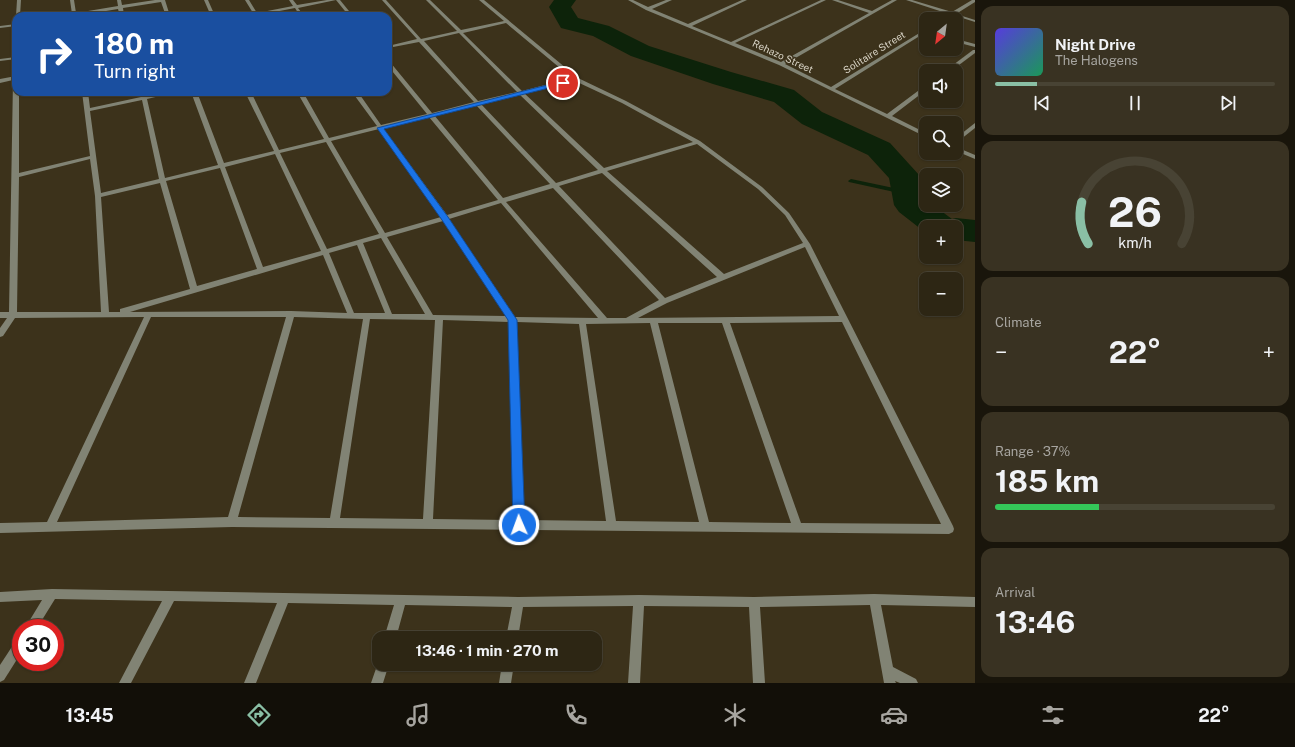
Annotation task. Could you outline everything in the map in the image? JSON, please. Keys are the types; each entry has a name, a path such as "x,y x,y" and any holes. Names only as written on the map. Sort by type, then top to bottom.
{"street":[{"path":"18,0 18,12"},
{"path":"72,0 74,12"},
{"path":"119,0 122,12"},
{"path":"92,12 163,0 167,12"},
{"path":"206,0 211,12"},
{"path":"247,0 255,12"},
{"path":"291,0 299,12"},
{"path":"272,12 334,0"},
{"path":"338,0 348,12"},
{"path":"384,0 478,104 664,301"},
{"path":"428,0 521,93 603,171 722,277"},
{"path":"0,528 232,522 949,529 807,244 787,214 760,188 698,142 624,102 576,80 481,0"},
{"name":"Rehazo Street","path":"630,0 688,26 781,64 919,132"},
{"path":"648,9 670,0"},
{"path":"688,26 745,0"},
{"path":"732,43 824,0"},
{"path":"834,0 872,13"},
{"path":"781,64 895,0"},
{"path":"908,0 947,12"},
{"path":"956,12 975,0"},
{"path":"963,17 975,21"},
{"path":"392,46 507,22"},
{"path":"0,27 12,25"},
{"name":"Solitaire Street","path":"830,89 919,34"},
{"path":"963,42 975,46"},
{"path":"957,64 975,51"},
{"path":"0,60 12,58"},
{"path":"392,68 502,201 605,321"},
{"path":"0,81 12,79"},
{"path":"98,196 576,80"},
{"path":"888,116 919,92"},
{"path":"0,334 13,315 16,96"},
{"path":"85,96 98,196 105,315"},
{"path":"87,110 140,96"},
{"path":"144,96 162,180 194,290"},
{"path":"196,96 261,270"},
{"path":"250,96 325,252 352,316"},
{"path":"302,96 384,235 435,318 428,524"},
{"path":"358,96 445,218 513,320 519,525"},
{"path":"963,135 975,125"},
{"path":"114,314 261,270 555,186 698,142"},
{"path":"963,152 975,157"},
{"path":"16,176 93,157"},
{"path":"358,242 390,317"},
{"path":"627,321 664,301 807,244"},
{"path":"50,527 149,314"},
{"path":"0,315 291,314 582,321 844,319"},
{"path":"232,522 291,314"},
{"path":"334,523 367,316"},
{"path":"653,320 705,527"},
{"path":"725,320 797,527"},
{"path":"582,321 612,526"},
{"path":"37,619 52,594"},
{"path":"0,596 52,594 518,602 639,600 754,602 874,599 975,602"},
{"path":"125,683 171,596"},
{"path":"250,683 286,597"},
{"path":"392,631 401,599"},
{"path":"874,599 890,683"},
{"path":"634,683 639,600"},
{"path":"513,631 518,602"},
{"path":"754,602 759,683"},
{"path":"0,676 12,657"},
{"path":"887,670 912,683"},
{"path":"377,683 381,671"},
{"path":"505,683 507,671"}],"waterway":[{"path":"565,0 560,7 569,23 601,31 640,51 722,78 784,96 812,118 879,149 904,176 911,205 931,220"},
{"path":"851,181 908,193"},
{"path":"963,230 975,231"}],"route":[{"path":"519,525 513,320 445,218 380,128 563,83"}]}
